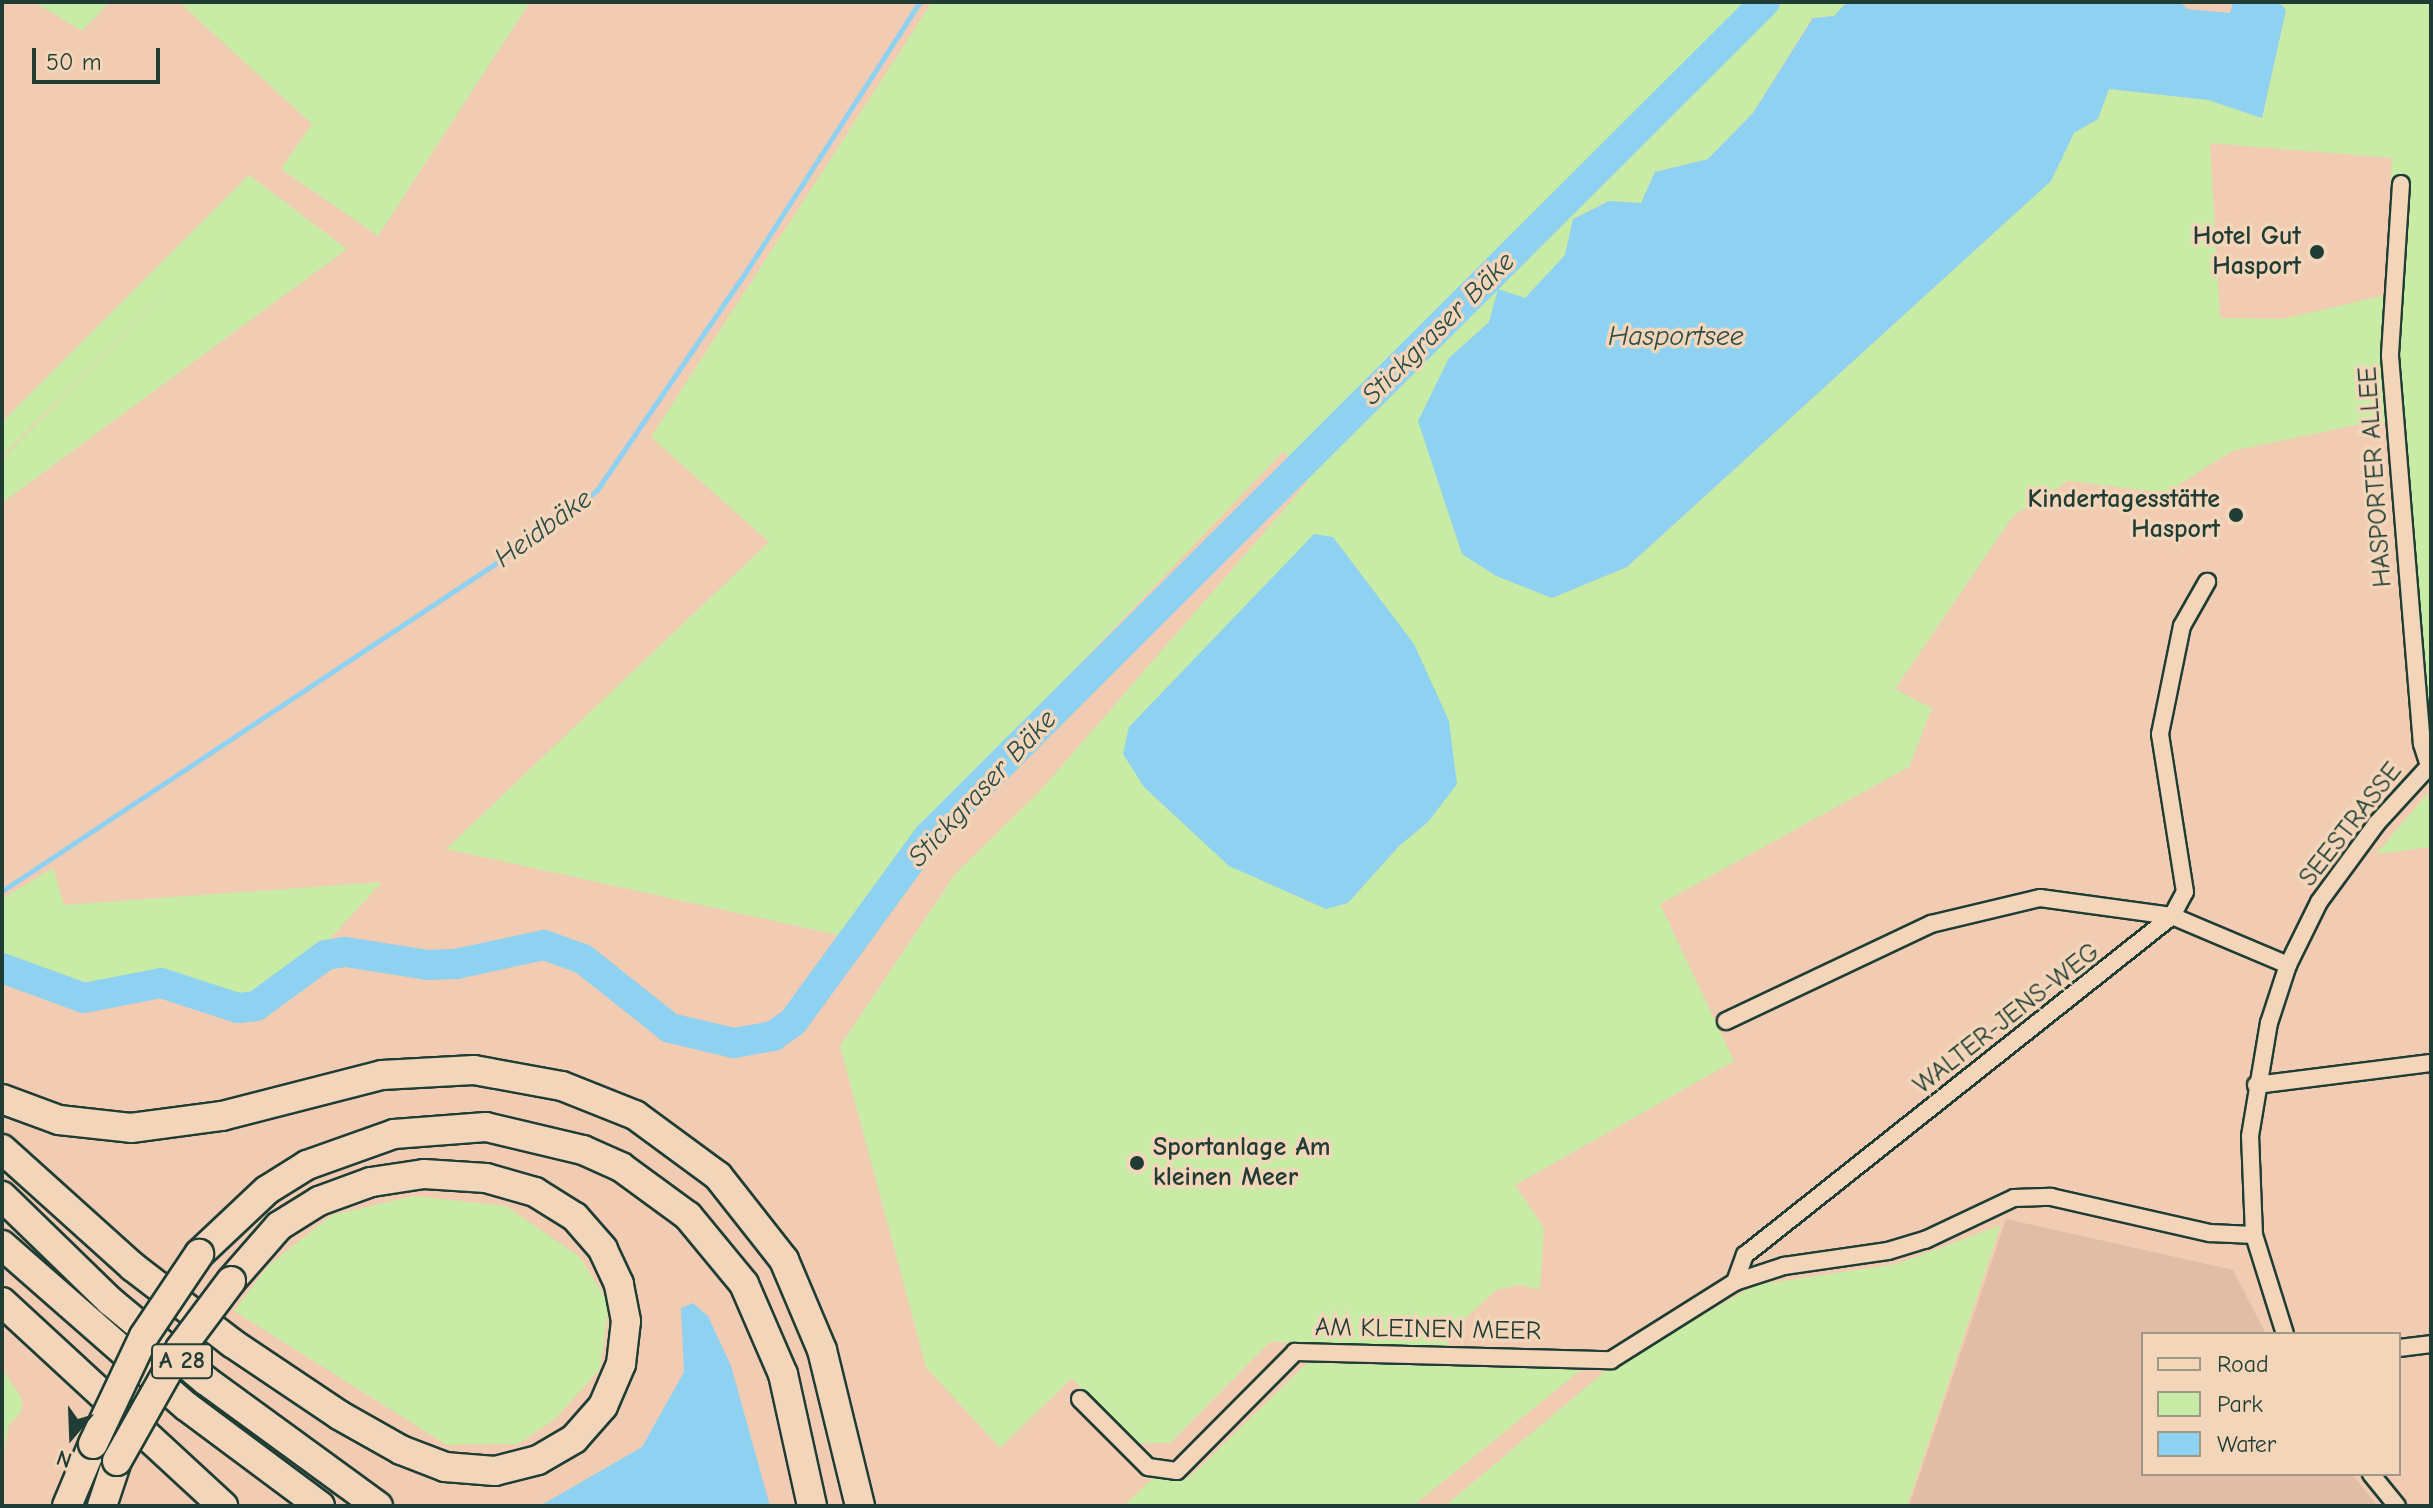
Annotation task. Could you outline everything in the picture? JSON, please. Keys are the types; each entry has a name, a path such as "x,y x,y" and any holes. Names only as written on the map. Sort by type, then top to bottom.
{"highway":[{"path":"2,1099 81,1124 160,1126 222,1116 382,1075 474,1070 562,1086 635,1115 718,1176 784,1260 822,1350 860,1506"},
{"path":"67,1506 151,1324 199,1254 267,1190 307,1165 394,1134 486,1127 583,1150 621,1167 688,1216 744,1284 783,1374 813,1501"},
{"path":"2,1149 133,1267 232,1343 339,1415 401,1450 445,1467 495,1471 538,1460 574,1439 603,1406 621,1364 626,1321 619,1284 603,1249 575,1217 535,1192 486,1178 424,1174 371,1182 319,1201 279,1226 231,1281 166,1370 117,1461 102,1506"},
{"name":"A 28","path":"2,1196 110,1301 205,1380 378,1506"},
{"name":"A 28","path":"2,1245 174,1396 320,1506"},
{"path":"2,1302 223,1506"}],"street":[{"name":"HASPORTER ALLEE","path":"2401,184 2390,356 2421,728 2430,764"},
{"path":"2172,916 2185,892 2160,734 2182,626 2207,582"},
{"name":"SEESTRASSE","path":"2284,1332 2254,1235 2250,1136 2256,1085 2288,965 2319,902 2346,863 2430,764"},
{"path":"1726,1021 1931,924 1983,908 2040,898 2172,916 2288,965"},
{"name":"WALTER-JENS-WEG","path":"1868,1156 2172,916"},
{"path":"2256,1085 2431,1063"},
{"name":"AM KLEINEN MEER","path":"1735,1282 1745,1255 1868,1156"},
{"name":"AM KLEINEN MEER","path":"1080,1399 1148,1467 1177,1471 1295,1352 1611,1360 1735,1282 1784,1266 1888,1251 1925,1240 2014,1198 2051,1197 2210,1233 2254,1235"},
{"path":"2401,1348 2431,1344"},
{"path":"2373,1476 2397,1506"}],"shaded area":[{"path":"2006,1219 2233,1270 2265,1332 2141,1332 2141,1476 2354,1476 2378,1506 1909,1506"}],"green space":[{"path":"34,2 110,2 82,31"},
{"path":"179,2 530,2 378,236 281,169 312,124"},
{"path":"932,2 1747,2 1543,202 1776,2 1847,2 1834,16 1812,18 1753,113 1708,159 1655,172 1641,203 1609,201 1573,219 1565,255 1525,299 1498,290 1489,322 1449,358 1448,506 1462,554 1552,598 1627,567 2051,181 2074,133 2098,119 2109,89 2208,100 2262,118 2286,10 2279,2 2431,2 2431,735 2401,426 2371,422 2232,451 2166,493 2068,481 2013,516 1895,689 1932,708 1909,767 1660,904 1734,1061 1515,1185 1544,1228 1540,1289 1518,1285 1496,1290 1448,1335 1447,1346 1270,1342 1170,1443 1135,1443 1072,1378 1000,1448 926,1367 840,1046 955,874 1040,791 1307,483 1284,451 910,841 847,937 446,849 769,542 651,437","holes":["2210,143 2392,158 2386,295 2283,319 2220,318","1428,822 1399,846 1348,903 1326,909 1289,893"]},
{"path":"249,175 347,249 2,503 2,459 168,290 2,456 2,422"},
{"path":"2428,793 2431,847 2376,854"},
{"path":"53,868 64,905 382,882 317,953 250,999 231,1000 177,981 143,977 85,988 69,985 18,960 2,958 2,899"},
{"path":"414,1196 506,1206 580,1257 609,1304 600,1369 555,1419 518,1444 447,1445 234,1311 268,1266 332,1215"},
{"path":"2001,1225 1907,1506 1445,1506 1609,1368 1756,1285 1897,1264"},
{"path":"1307,1363 1581,1370 1413,1506 1124,1506 1153,1478 1189,1478"},
{"path":"2,1368 22,1399 21,1412 9,1425 2,1462"}],"water":[{"name":"Hasportsee","path":"1847,2 2180,2 2187,9 2230,13 2233,2 2279,2 2286,10 2262,118 2208,100 2109,89 2098,119 2074,133 2051,181 1627,567 1552,598 1496,576 1462,554 1418,421 1449,358 1489,322 1498,289 1525,298 1565,255 1573,219 1609,201 1641,203 1655,172 1708,159 1753,113 1813,18 1834,16"},
{"path":"1314,534 1333,537 1414,644 1449,721 1457,784 1428,822 1399,846 1348,903 1326,909 1229,866 1144,787 1123,754 1129,727"},
{"path":"693,1303 708,1316 731,1366 770,1506 540,1506 642,1447 684,1372 681,1308"}],"waterway":[{"name":"Heidbäke","path":"2,891 573,512 597,490 747,270 920,2"},
{"name":"Stickgraser Bäke","path":"2,968 84,998 161,983 238,1008 256,1006 326,955 346,952 428,965 456,964 544,945 583,959 670,1028 734,1043 773,1036 793,1022 928,837 1765,2"}],"place":[{"name":"Hotel Gut Hasport","path":"2317,252"},
{"name":"Kindertagesstätte Hasport","path":"2236,515"},
{"name":"Sportanlage Am kleinen Meer","path":"1137,1163"}]}
